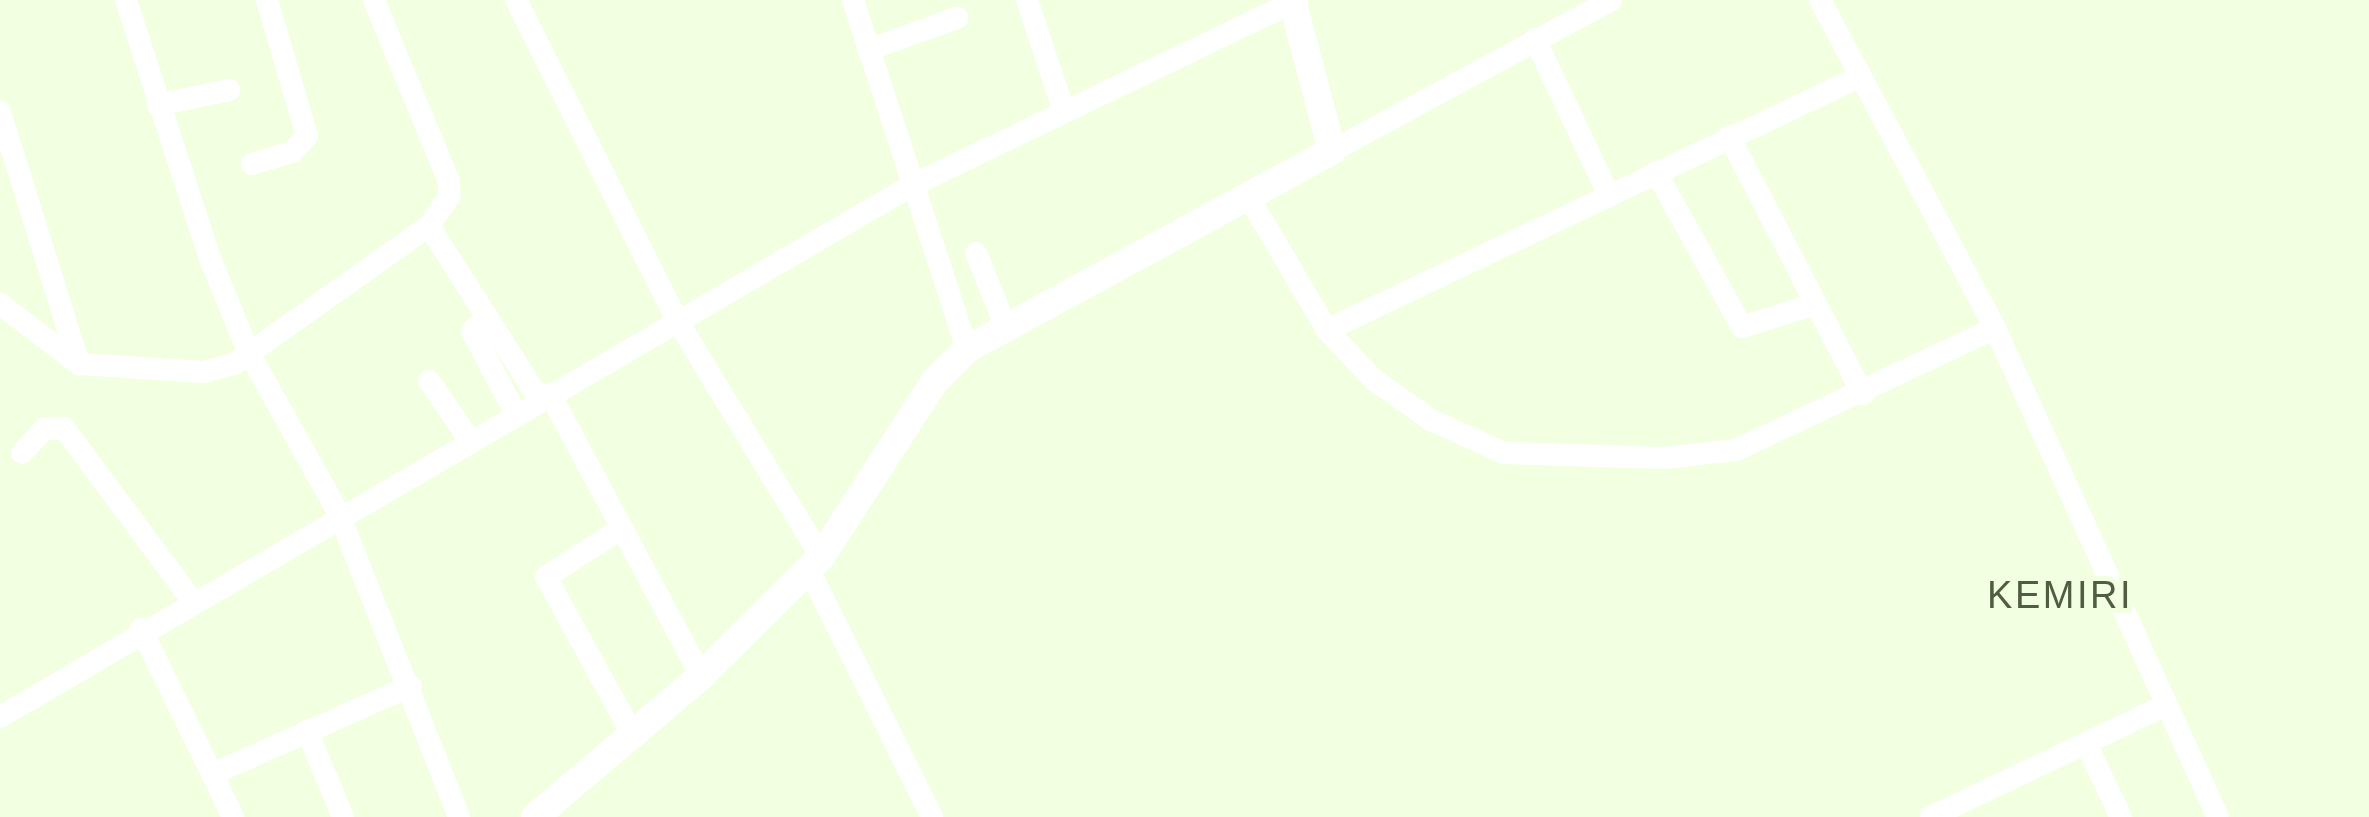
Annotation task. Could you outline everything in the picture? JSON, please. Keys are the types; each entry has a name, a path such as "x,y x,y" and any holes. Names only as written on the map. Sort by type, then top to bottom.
{"street":[{"path":"126,0 158,105 248,352 339,514 459,817"},
{"path":"252,164 292,152 307,136 268,0"},
{"path":"0,304 79,364 204,372 248,352 430,226 450,195 448,179 374,0"},
{"path":"516,0 677,320 815,564 932,817"},
{"path":"853,0 909,186 967,349"},
{"path":"1026,0 1063,108"},
{"path":"535,817 634,737 815,564 934,382 967,349 1251,202 1332,151 1611,0"},
{"path":"1820,0 1994,328 2218,817"},
{"path":"0,717 191,599 909,186 1063,108 1294,1 1332,151"},
{"path":"868,50 957,18"},
{"path":"1534,39 1607,191"},
{"path":"1328,330 1607,191 1859,77"},
{"path":"158,105 229,90"},
{"path":"0,112 79,364"},
{"path":"1729,136 1863,394"},
{"path":"1656,172 1742,328 1816,304"},
{"path":"1251,202 1328,330 1399,400 1504,453 1664,458 1736,450 1863,394 1994,328"},
{"path":"430,226 486,316 545,397 701,676"},
{"path":"976,253 1006,328"},
{"path":"486,316 472,331 516,414"},
{"path":"429,380 470,440"},
{"path":"22,453 44,428 64,428 191,599"},
{"path":"619,530 546,577 634,737"},
{"path":"141,629 215,773 233,817"},
{"path":"215,773 410,686"},
{"path":"1931,817 2166,705"},
{"path":"307,732 343,817"},
{"path":"2086,744 2121,817"}],"district":[{"name":"KEMIRI","path":"2060,596"}]}
